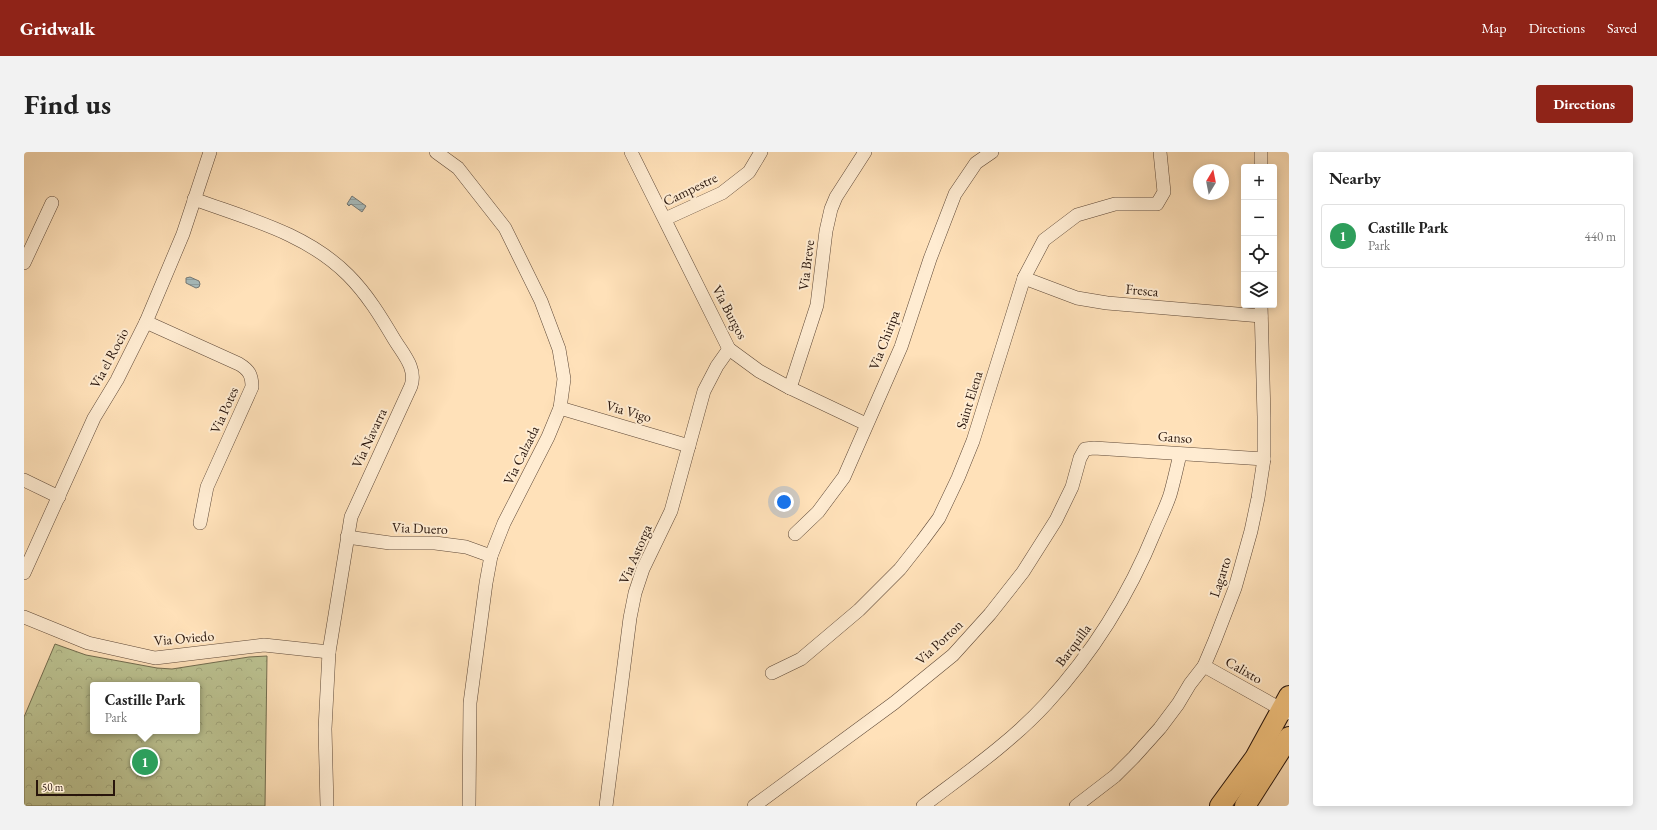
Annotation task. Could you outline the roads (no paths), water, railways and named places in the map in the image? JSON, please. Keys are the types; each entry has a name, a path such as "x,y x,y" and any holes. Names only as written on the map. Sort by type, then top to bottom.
{"main road":[{"path":"1220,806 1255,758 1287,706"},
{"path":"1245,806 1289,737"}],"street":[{"name":"Via el Rocio","path":"24,573 94,418 117,380 146,322 183,234 210,152"},
{"name":"Via Calzada","path":"436,152 458,168 505,228 540,301 559,349 564,379 560,408 548,437 504,523 491,556 486,582 470,703 469,806"},
{"name":"Via Burgos","path":"631,152 729,349 759,371 790,388 866,424"},
{"name":"Campestre","path":"665,219 722,193 749,172 761,152"},
{"name":"Via Breve","path":"790,388 817,305 826,231 831,209 836,197 865,152"},
{"name":"Via Chiripa","path":"795,534 818,512 844,477 901,347 930,259 955,194 976,164 992,152"},
{"name":"Saint Elena","path":"772,672 802,659 859,610 900,569 922,541 939,518 958,478 973,441 1024,278 1044,240 1076,215 1115,204 1157,204 1164,192 1160,152"},
{"path":"1261,152 1261,164"},
{"name":"Via Navarra","path":"194,199 282,230 306,243 328,258 349,275 372,304 412,368 413,377 411,386 351,517 347,537 329,652 325,730 327,806"},
{"path":"24,263 52,203"},
{"name":"Fresca","path":"1024,278 1077,298 1106,303 1261,311"},
{"name":"Lagarto","path":"1076,806 1115,776 1134,757 1178,704 1190,684 1204,666 1235,588 1251,531 1264,459 1261,311"},
{"name":"Via Potes","path":"146,322 238,364 248,370 252,378 252,387 207,487 200,523"},
{"name":"Via Astorga","path":"606,806 630,618 635,593 643,569 671,511 704,391 717,366 729,349"},
{"name":"Via Vigo","path":"560,408 689,446"},
{"name":"Ganso","path":"1085,449 1094,448 1264,459"},
{"name":"Via Porton","path":"754,806 881,712 953,655 990,614 1023,572 1056,520 1072,487 1080,458 1085,449"},
{"name":"Barquilla","path":"923,806 1014,734 1046,704 1086,657 1118,607 1146,554 1170,495 1180,454"},
{"path":"24,480 59,497"},
{"name":"Via Duero","path":"347,537 390,543 435,543 466,547 491,556"},
{"name":"Via Oviedo","path":"24,617 88,643 155,658 264,645 329,652"},
{"name":"Calixto","path":"1204,666 1287,706"}],"place":[{"name":"Castille Park","path":"145,762"}]}
